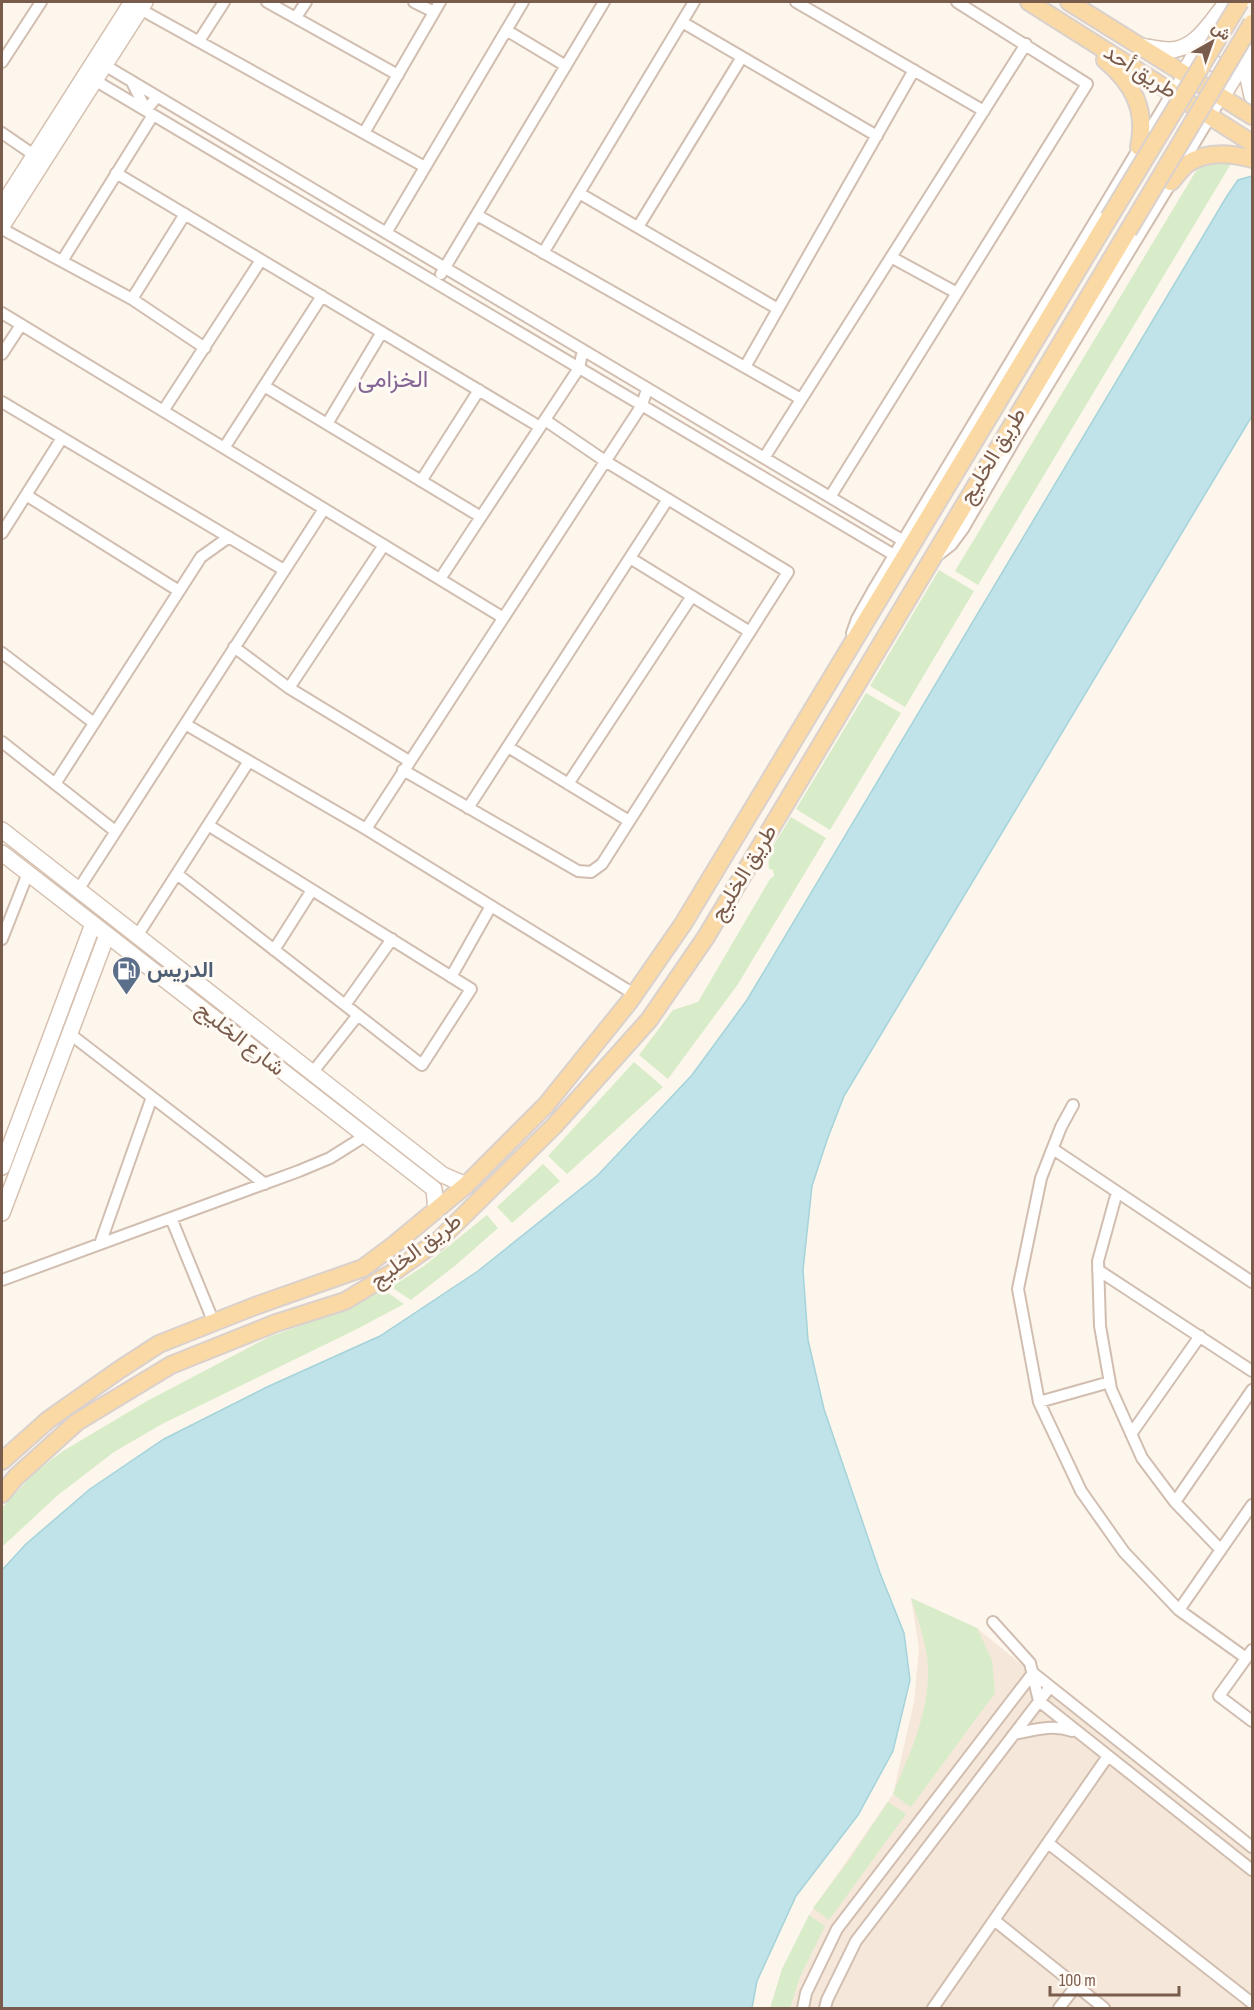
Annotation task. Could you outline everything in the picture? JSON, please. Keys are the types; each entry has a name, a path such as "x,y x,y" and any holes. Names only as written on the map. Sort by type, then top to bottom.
{"main road":[{"name":"طريق أحد","path":"1029,2 1252,143"},
{"name":"طريق أحد","path":"1069,2 1252,116"},
{"name":"طريق الخليج","path":"2,1461 48,1420 159,1344 255,1306 363,1268 466,1185 546,1104 634,994 683,924 1239,2"},
{"name":"طريق الخليج","path":"2,1494 16,1477 77,1422 171,1365 276,1323 345,1301 395,1271 438,1240 554,1125 649,1020 706,937 1252,23"},
{"path":"1087,39 1098,54 1121,74 1132,90 1140,110 1143,141"},
{"path":"1171,182 1186,165 1202,157 1215,154 1235,154 1252,159"}],"street":[{"path":"3,56 41,2"},
{"path":"199,41 224,2"},
{"path":"267,2 398,75"},
{"path":"296,17 306,2"},
{"path":"414,2 434,12"},
{"path":"364,133 440,2"},
{"path":"386,233 523,2"},
{"path":"436,283 604,2"},
{"path":"543,253 694,2"},
{"path":"796,2 984,111"},
{"path":"830,497 1087,84 957,2"},
{"path":"205,348 132,299 2,227 90,77 139,4 199,41 425,167"},
{"path":"1140,46 1170,50 1190,45 1204,32 1225,4"},
{"path":"843,658 857,619 902,540 1225,4"},
{"path":"682,22 877,136"},
{"path":"1214,22 1207,49 1215,65 1224,68 1233,67 1251,52"},
{"path":"506,30 566,66"},
{"path":"764,458 1026,44"},
{"path":"1251,52 1248,78 1252,96"},
{"path":"932,558 951,545 963,530 1017,436 1251,52"},
{"path":"638,227 742,57"},
{"path":"99,63 902,540"},
{"path":"745,367 914,70"},
{"path":"90,77 894,555"},
{"path":"2,206 34,154 90,77"},
{"path":"132,82 146,110 157,97"},
{"path":"62,261 153,115"},
{"path":"1143,141 1168,115 1183,117 1194,130 1182,164"},
{"path":"2,133 34,154"},
{"path":"116,174 478,390 542,423 788,572 602,864 591,872 578,872 468,808 289,688 234,647"},
{"path":"579,193 778,309"},
{"path":"330,200 343,228"},
{"path":"132,299 185,214"},
{"path":"477,215 801,399"},
{"path":"891,257 957,293"},
{"path":"164,411 261,260"},
{"path":"224,448 322,296"},
{"path":"2,313 502,617"},
{"path":"2,354 21,325"},
{"path":"327,424 382,332"},
{"path":"440,579 579,368 583,350"},
{"path":"264,386 481,517"},
{"path":"366,829 642,405 647,389"},
{"path":"421,481 478,390"},
{"path":"2,402 284,570"},
{"path":"2,533 62,438"},
{"path":"26,495 179,591"},
{"path":"468,808 668,499"},
{"path":"78,890 324,509"},
{"path":"55,784 201,557 229,537"},
{"path":"289,688 384,545"},
{"path":"630,558 750,632"},
{"path":"568,784 692,596"},
{"path":"2,653 94,723"},
{"path":"185,724 366,829 634,994"},
{"path":"2,742 115,831"},
{"path":"508,747 629,821"},
{"path":"137,936 249,761"},
{"path":"177,874 422,1065 471,989 208,825"},
{"path":"2,830 442,1175 466,1185"},
{"name":"شارع الخليج","path":"2,853 434,1189 436,1211"},
{"path":"2,939 28,873"},
{"path":"274,950 312,890"},
{"path":"451,977 491,906"},
{"path":"2,1167 93,924"},
{"path":"2,1213 108,935"},
{"path":"345,1005 392,939"},
{"path":"312,1072 358,1015"},
{"path":"70,1034 265,1184"},
{"path":"100,1244 152,1097"},
{"path":"1073,1105 1041,1178 1018,1289 1039,1402 1081,1491 1124,1552 1179,1610 1249,1654 1219,1696 1252,1721"},
{"path":"2,1280 265,1184 330,1158 365,1136"},
{"path":"1053,1149 1252,1282"},
{"path":"1117,1192 1098,1261 1100,1326 1112,1389 1142,1458 1175,1502 1221,1550"},
{"path":"171,1218 214,1323"},
{"path":"1098,1270 1252,1371"},
{"path":"1131,1434 1200,1336"},
{"path":"1039,1402 1110,1382"},
{"path":"1175,1502 1252,1390"},
{"path":"1179,1610 1252,1506"},
{"path":"993,1622 1030,1663 1039,1701 1252,1870"},
{"path":"1033,1673 1252,1847"},
{"path":"802,2008 806,1993 837,1929 1033,1673"},
{"path":"825,2008 856,1941 1050,1687"},
{"path":"1014,1734 1062,1727 1080,1734"},
{"path":"933,2008 1108,1756"},
{"path":"1048,1843 1252,2003"},
{"path":"994,1920 1104,2008"},
{"path":"1059,2008 1076,1986"}],"shaded area":[{"path":"911,1598 977,1628 1252,1853 1252,2008 775,2008 809,1915 893,1794 914,1702 919,1648"}],"green space":[{"path":"1232,162 978,585 955,571 1199,166"},
{"path":"939,570 974,591 905,707 870,686"},
{"path":"866,693 901,713 830,830 796,809"},
{"path":"791,817 826,838 738,984 668,1079 639,1055 673,1010 698,1002 770,879 774,876 773,870 769,869 768,854"},
{"path":"634,1062 663,1087 567,1174 548,1156"},
{"path":"543,1164 560,1181 512,1223 497,1207"},
{"path":"487,1215 498,1228 411,1300 391,1287 424,1266"},
{"path":"384,1290 404,1304 162,1424 114,1452 58,1495 2,1547 2,1508 35,1472 63,1451 147,1401 269,1337 346,1309"},
{"path":"911,1598 977,1628 992,1660 995,1693 911,1807 893,1794 917,1734 927,1686 926,1652"},
{"path":"888,1802 906,1814 829,1920 813,1908 850,1859"},
{"path":"809,1915 825,1926 800,1977 790,2008 770,2008 782,1969"}],"water":[{"path":"1252,176 1252,416 844,1096 812,1186 803,1270 808,1340 824,1409 880,1573 904,1633 910,1680 893,1751 858,1815 796,1896 757,1981 752,2008 2,2008 2,1570 26,1544 90,1489 164,1439 267,1387 380,1336 478,1271 598,1175 692,1075 747,1000 1227,196 1238,180"}],"place":[{"name":"الدريس","path":"126,996"}],"district":[{"name":"الخزامى","path":"393,379"}]}
